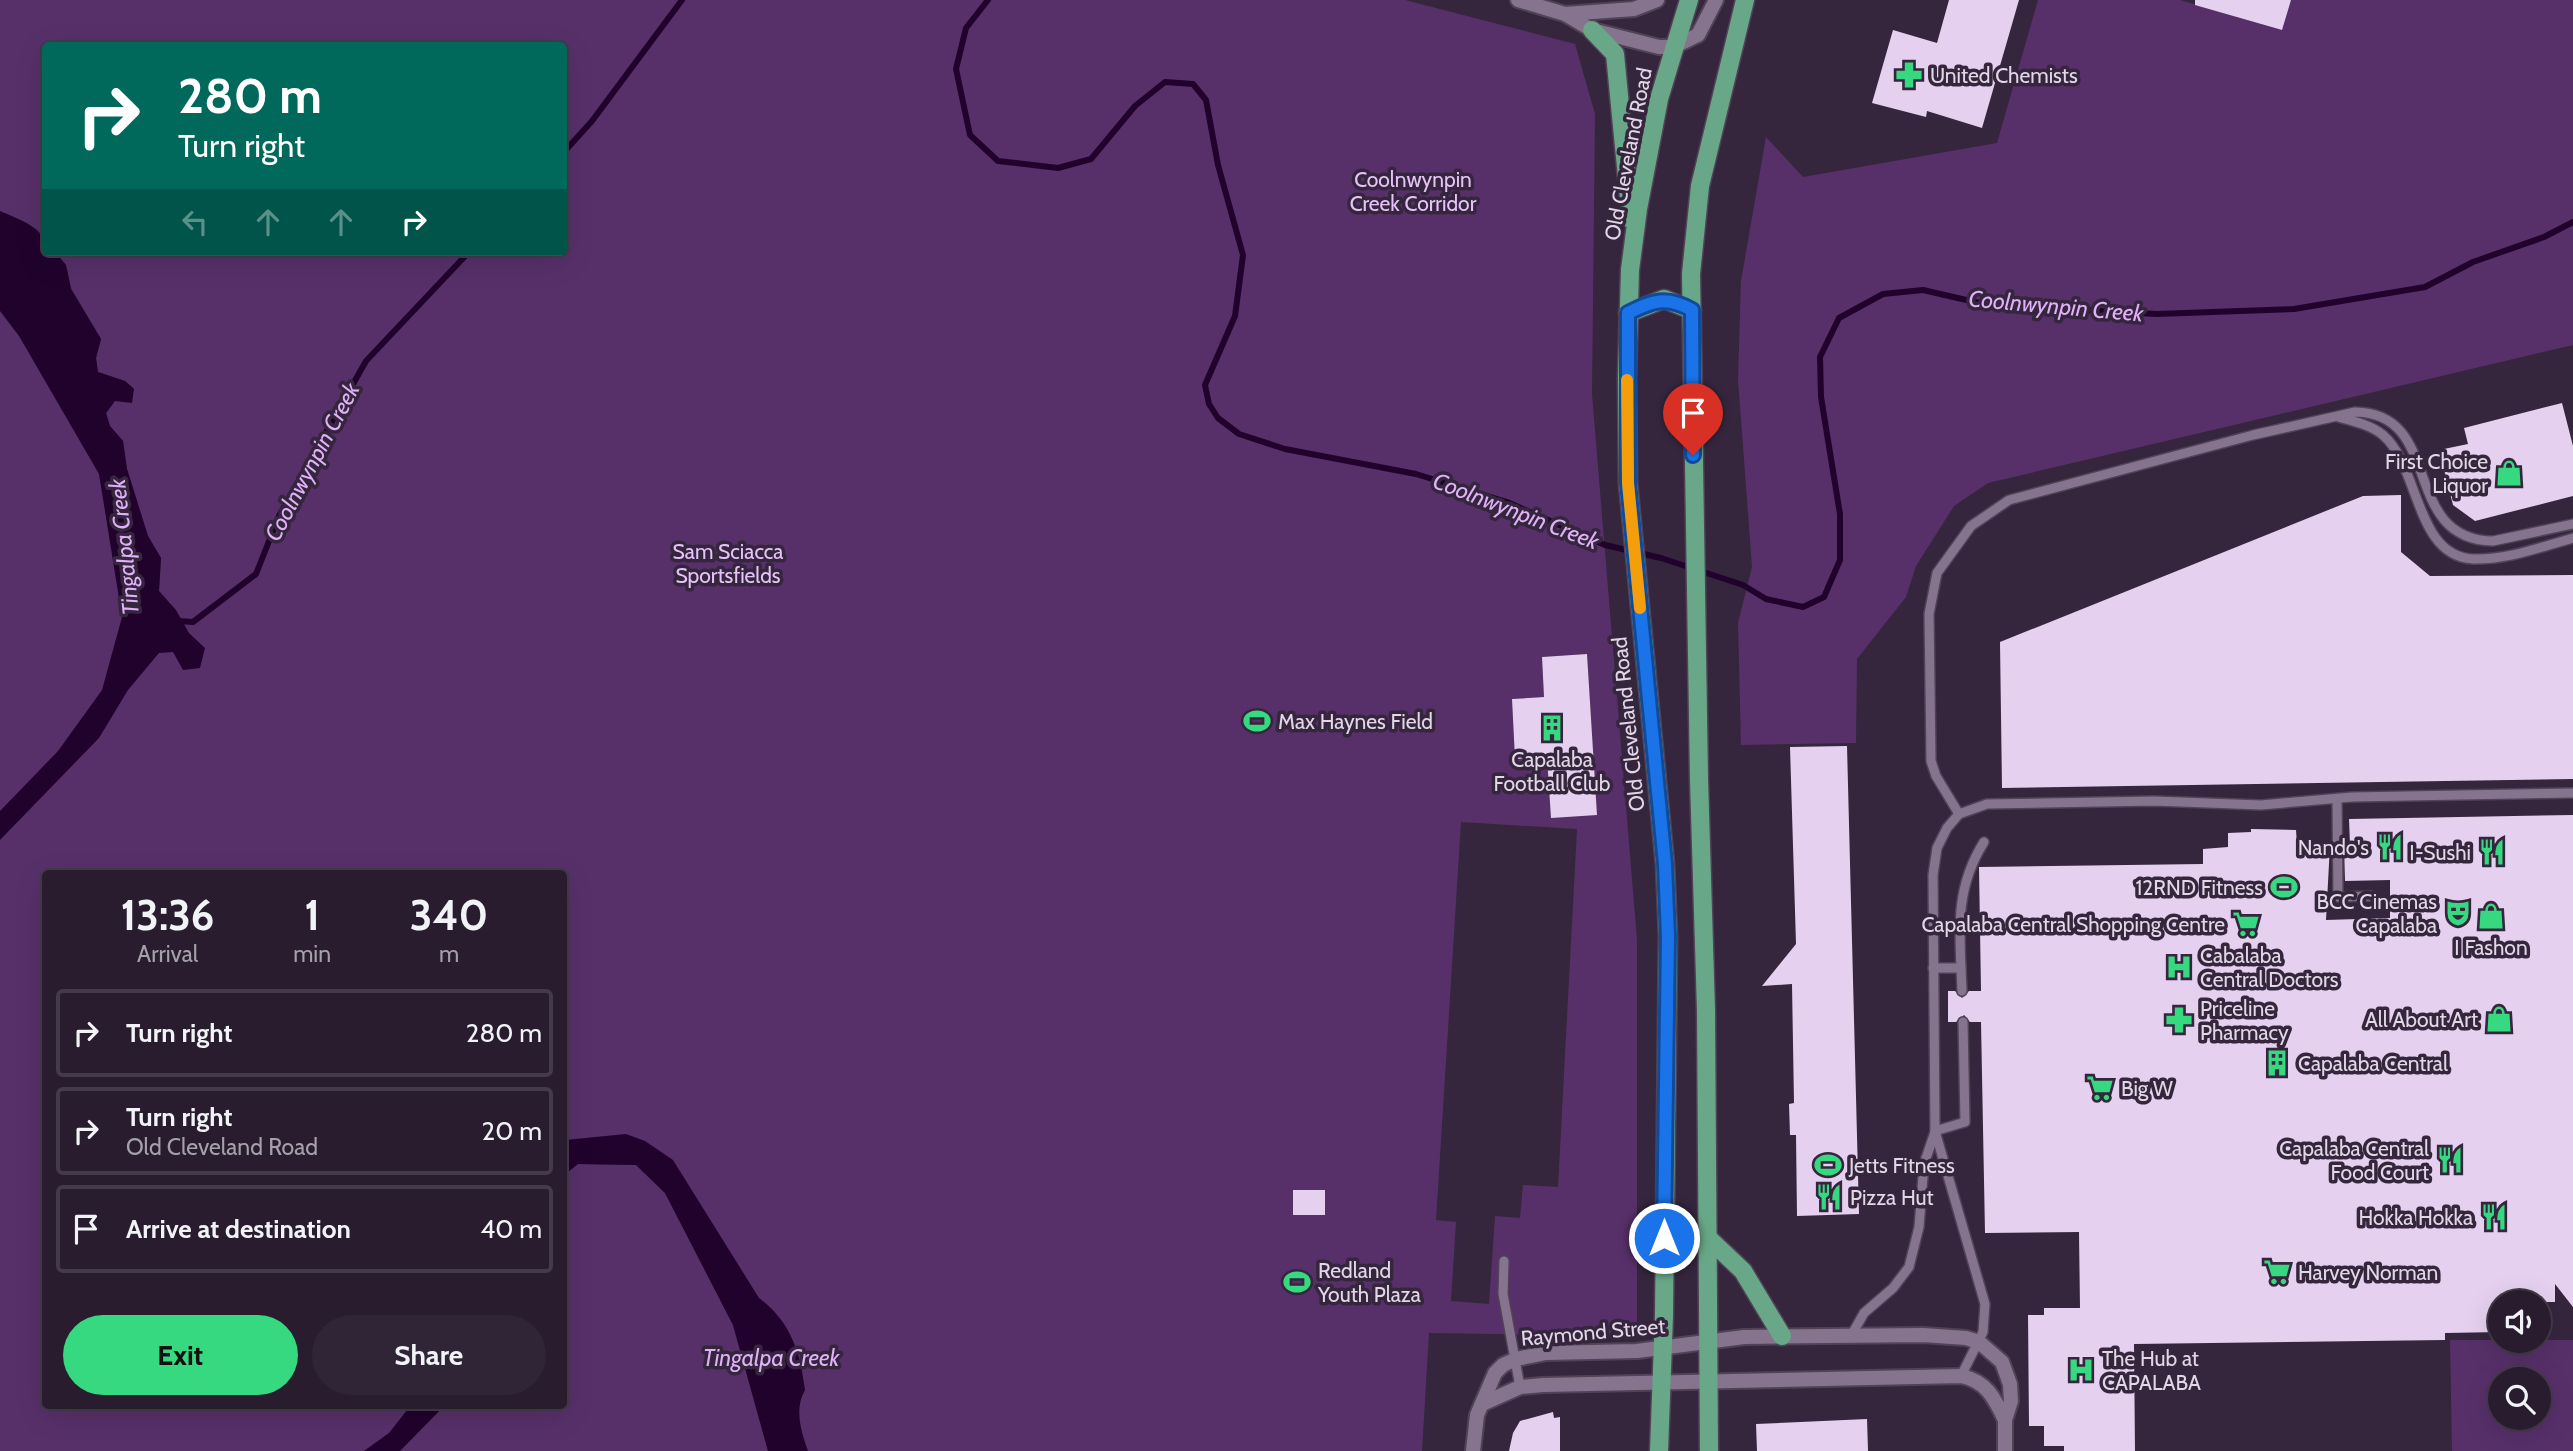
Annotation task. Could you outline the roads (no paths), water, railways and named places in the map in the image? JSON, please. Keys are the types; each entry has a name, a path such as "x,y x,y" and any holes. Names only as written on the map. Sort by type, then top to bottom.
{"main road":[{"name":"Old Cleveland Road","path":"1659,1451 1668,936 1665,864 1628,483 1628,313 1633,244 1659,99 1689,0"},
{"path":"1709,1451 1706,1011 1694,500 1694,230 1700,186 1748,4"},
{"path":"1592,30 1615,54 1633,244"},
{"path":"1628,313 1664,299 1692,310"},
{"path":"1708,1238 1743,1271 1782,1336"}],"street":[{"path":"1518,0 1565,13 1592,30 1648,46 1674,47 1698,35 1716,0"},
{"path":"1565,13 1634,9 1657,0"},
{"name":"Raymond Street","path":"1473,1451 1474,1429 1495,1373 1503,1365 1516,1359 1546,1353 1622,1352 1782,1336 1951,1335 1979,1342"},
{"path":"1979,1342 2002,1362 2010,1384 2011,1401 2005,1420 2005,1451"},
{"path":"1482,1404 1520,1387 1961,1376 1972,1378 1990,1391 2005,1420"}],"lane":[{"path":"1959,814 1936,776 1931,761 1929,614 1937,573 1971,526 2010,500 2253,435 2337,416 2372,412 2385,418 2404,434 2415,450 2438,515 2449,528 2468,536 2493,541 2573,524"},
{"path":"2337,416 2369,426 2394,446 2404,461 2425,520 2438,540 2452,552 2470,559 2489,559 2511,556 2573,538"},
{"path":"1961,1376 1979,1342 1986,1317 1986,1304 1935,1131 1933,968 1933,875 1937,848 1947,828 1959,814 1987,804 2154,801 2262,805 2337,799 2573,793"},
{"path":"2337,799 2338,897 2372,897"},
{"path":"1962,991 1960,900 1970,864 1984,842"},
{"path":"1933,968 1961,968"},
{"path":"1935,1131 1965,1122 1963,1022"},
{"path":"1851,1336 1864,1313 1893,1288 1909,1267 1919,1227 1924,1164 1935,1131"},
{"path":"1504,1261 1503,1294 1520,1387"}],"water":[{"name":"Tingalpa Creek","path":"0,211 37,230 42,236 42,256 58,256 66,265 71,289 101,339 96,358 98,372 125,381 134,389 132,403 115,401 106,413 110,426 123,441 127,469 148,536 161,558 159,591 176,610 189,633 205,648 200,668 183,670 173,652 159,653 128,690 99,738 0,840 0,811 58,751 102,690 122,617 99,474 19,336 0,311"},
{"name":"Tingalpa Creek","path":"626,1134 645,1141 673,1160 759,1298 779,1317 792,1339 805,1390 799,1412 808,1451 768,1451 733,1325 665,1193 636,1165 578,1164 567,1173 567,1140"},
{"path":"408,1409 441,1409 400,1451 364,1451 389,1433"}],"waterway":[{"name":"Coolnwynpin Creek","path":"567,149 592,121 682,0"},
{"name":"Coolnwynpin Creek","path":"988,0 966,28 956,69 970,135 998,161 1058,168 1091,159 1135,106 1165,82 1193,84 1206,100 1218,165 1243,255 1235,316 1205,385 1209,404 1218,418 1239,434 1285,449 1416,474 1507,502 1605,545 1661,558 1743,585 1766,599 1803,607 1824,597 1840,560 1840,514 1821,397 1820,357 1839,318 1883,294 1923,290 1988,305 2157,314 2294,309 2425,287 2473,262 2544,237 2573,222"},
{"name":"Coolnwynpin Creek","path":"178,621 193,622 256,574 279,516 366,361 465,256"}],"place":[{"name":"United Chemists","path":"1909,75"},
{"name":"First Choice Liquor","path":"2509,473"},
{"name":"Max Haynes Field","path":"1257,721"},
{"name":"Capalaba Football Club","path":"1552,728"},
{"name":"Nando's","path":"2390,847"},
{"name":"I-Sushi","path":"2492,852"},
{"name":"12RND Fitness","path":"2284,887"},
{"name":"BCC Cinemas Capalaba","path":"2458,913"},
{"name":"I Fashon","path":"2491,916"},
{"name":"Capalaba Central Shopping Centre","path":"2246,924"},
{"name":"Cabalaba Central Doctors","path":"2179,967"},
{"name":"All About Art","path":"2499,1019"},
{"name":"Priceline Pharmacy","path":"2179,1020"},
{"name":"Capalaba Central","path":"2277,1063"},
{"name":"Big W","path":"2100,1088"},
{"name":"Capalaba Central Food Court","path":"2450,1160"},
{"name":"Jetts Fitness","path":"1828,1165"},
{"name":"Pizza Hut","path":"1829,1197"},
{"name":"Hokka Hokka","path":"2494,1217"},
{"name":"Harvey Norman","path":"2277,1272"},
{"name":"Redland Youth Plaza","path":"1297,1282"},
{"name":"The Hub at CAPALABA","path":"2081,1370"}],"park label":[{"name":"Coolnwynpin Creek Corridor","path":"1413,191"},
{"name":"Sam Sciacca Sportsfields","path":"728,563"}]}
